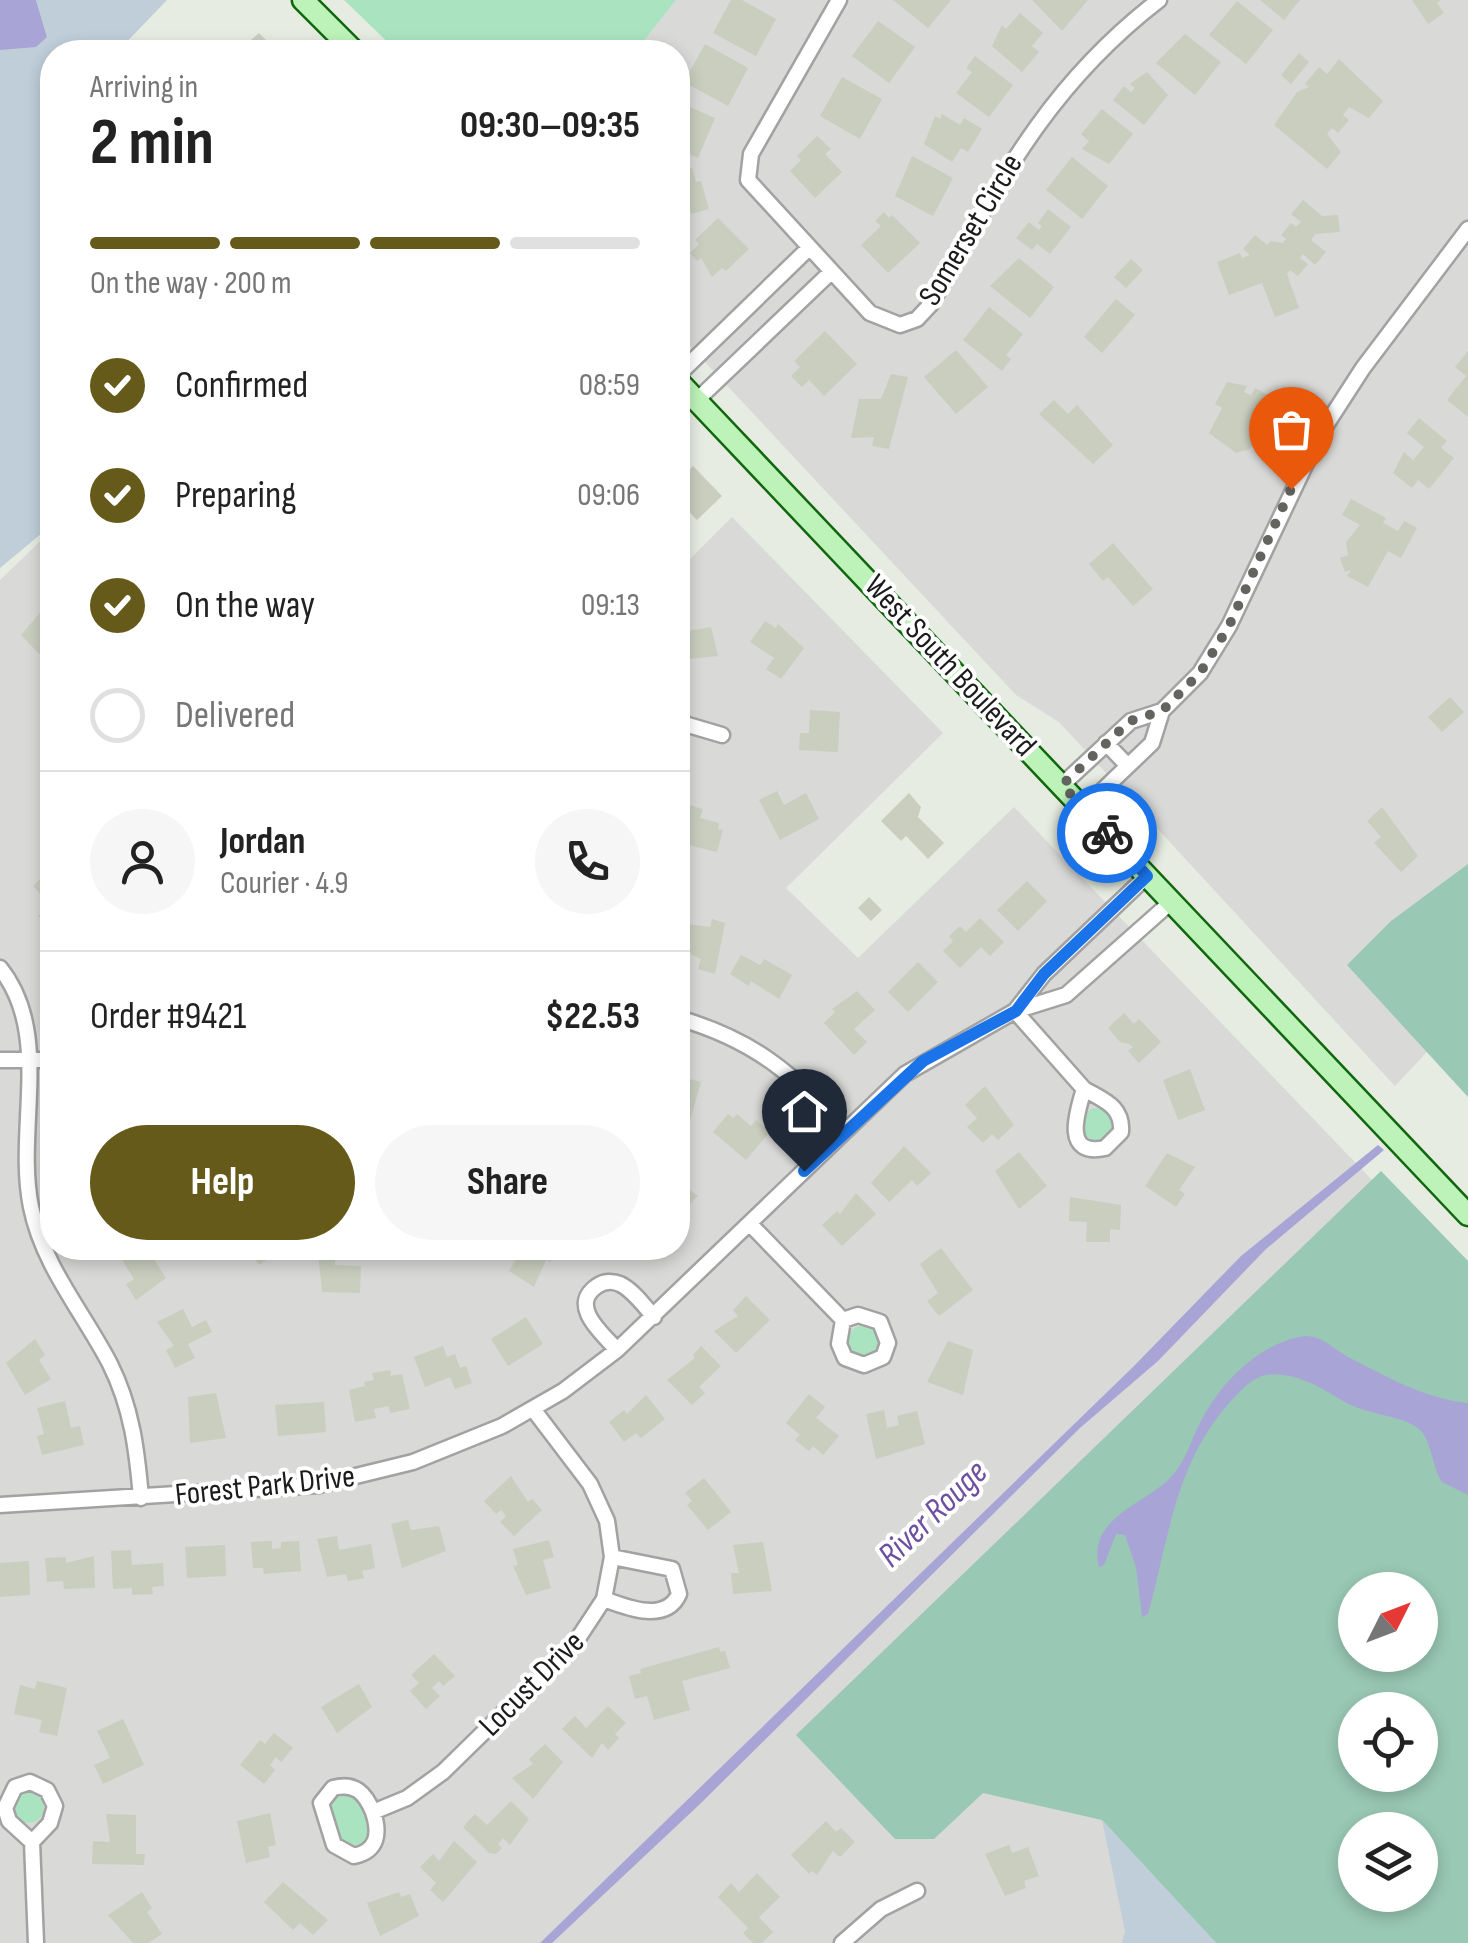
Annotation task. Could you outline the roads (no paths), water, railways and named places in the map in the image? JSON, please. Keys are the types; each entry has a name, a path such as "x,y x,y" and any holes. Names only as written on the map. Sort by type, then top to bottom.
{"main road":[{"path":"303,0 342,40"},
{"name":"West South Boulevard","path":"690,393 1468,1215"}],"street":[{"name":"Somerset Circle","path":"839,0 748,161 753,190 880,321 906,324 924,313 1042,114 1105,45 1159,0"},
{"path":"1084,808 1152,743 1162,711 1200,673 1229,626 1291,489 1340,401 1468,229"},
{"path":"690,366 808,249"},
{"path":"696,401 831,272"},
{"path":"1062,785 1130,721 1162,711"},
{"path":"690,726 722,735"},
{"path":"1106,744 1128,766"},
{"name":"Forest Park Drive","path":"1016,1011 1044,974 1147,876"},
{"name":"Forest Park Drive","path":"0,1505 344,1481 441,1452 534,1408 618,1350 923,1061 1016,1011 1066,996 1171,902"},
{"path":"0,968 22,1009 28,1059 25,1165 32,1214 40,1236"},
{"path":"1016,1011 1084,1090"},
{"path":"690,1022 765,1054 846,1130"},
{"path":"0,1060 40,1060"},
{"path":"750,1224 843,1320"},
{"path":"49,1260 108,1362 126,1402 138,1449 141,1498"},
{"path":"618,1350 588,1315 587,1300 595,1287 620,1284 654,1317"},
{"name":"Locust Drive","path":"373,1812 407,1798 443,1772 576,1643 604,1600 612,1556 600,1502 534,1408"},
{"path":"604,1600 658,1612 670,1608 679,1594 672,1569 612,1556"},
{"path":"346,1785 364,1794 373,1812 378,1832 374,1844 354,1856 334,1846 321,1804 329,1791 346,1785"},
{"path":"32,1842 36,1943"},
{"path":"842,1943 881,1909 917,1891"}],"water label":[{"name":"River Rouge","path":"933,1514"}]}
